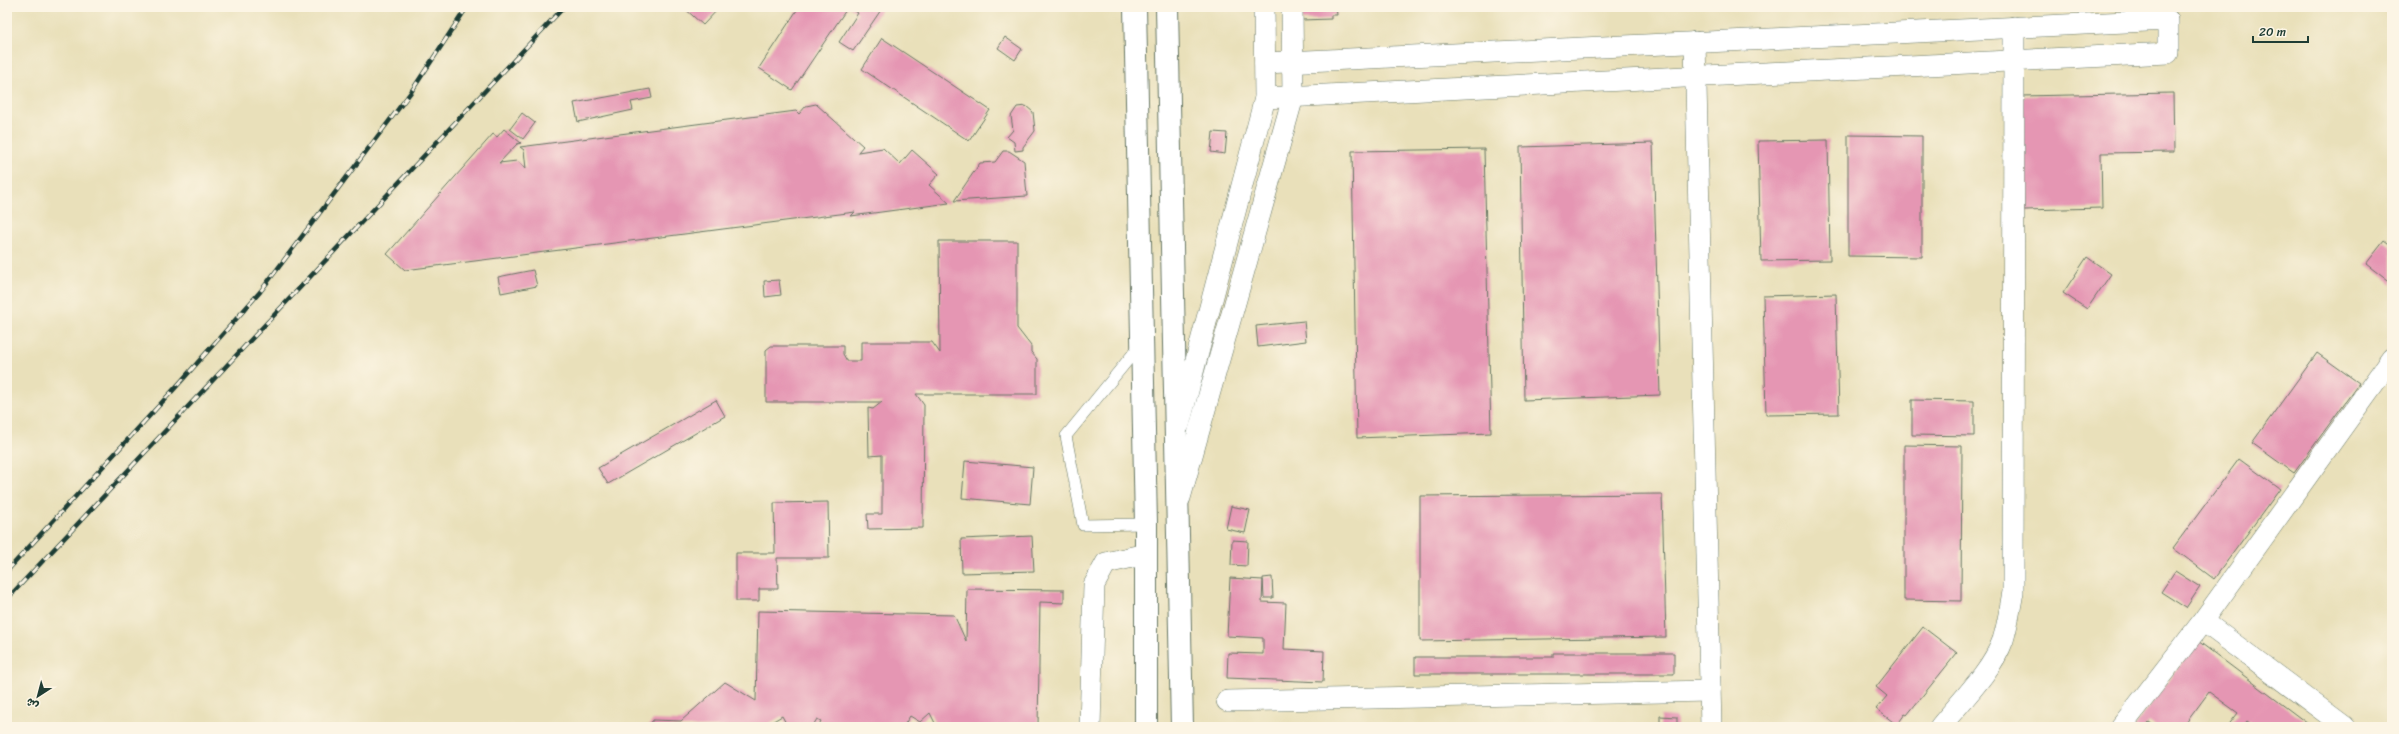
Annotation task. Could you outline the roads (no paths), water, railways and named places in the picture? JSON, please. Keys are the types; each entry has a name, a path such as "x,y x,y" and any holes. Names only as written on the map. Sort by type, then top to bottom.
{"highway":[{"path":"1135,7 1146,524 1146,727"},
{"path":"1167,7 1182,727"}],"street":[{"path":"1176,434 1265,98 1264,7"},
{"path":"1178,504 1293,97 1292,7"},
{"path":"1265,63 2168,20 2168,53 1265,98"},
{"path":"1940,727 1992,662 2005,634 2013,592 2014,27"},
{"path":"1695,42 1710,727"},
{"path":"2121,727 2203,621 2392,358"},
{"path":"1090,727 1094,585 1106,562 1146,554"},
{"path":"2203,621 2345,727"},
{"path":"1227,701 1710,691"}],"lane":[{"path":"1142,342 1066,436 1084,525 1146,524"}],"railway":[{"path":"7,571 176,387 260,292 411,92 467,7"},
{"path":"7,599 564,7"}]}
